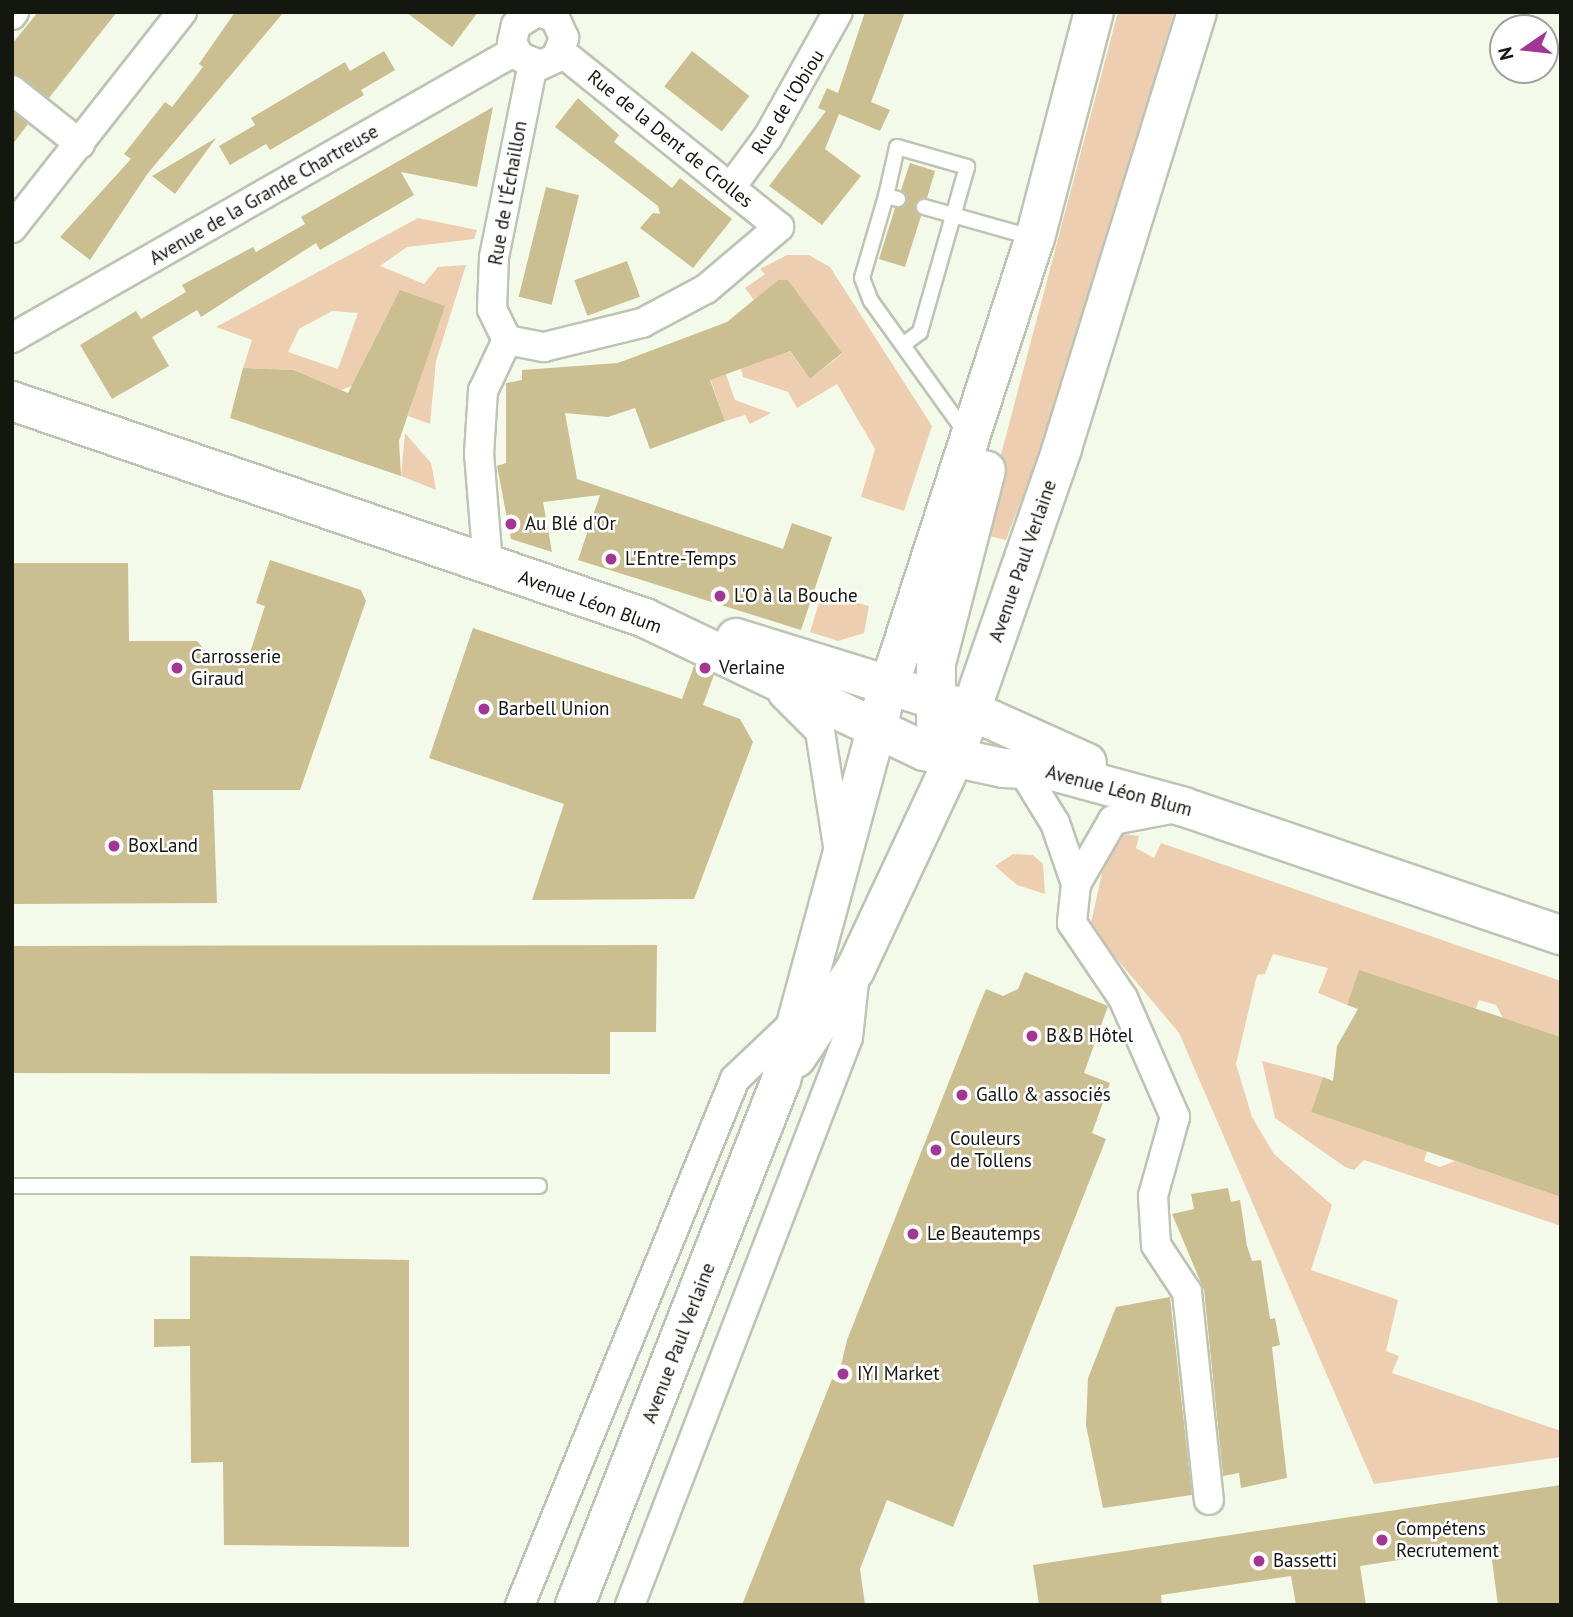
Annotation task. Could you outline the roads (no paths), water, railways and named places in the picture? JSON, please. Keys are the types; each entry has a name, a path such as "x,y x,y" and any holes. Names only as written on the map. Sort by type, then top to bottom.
{"main road":[{"name":"Avenue Paul Verlaine","path":"781,1080 855,970 884,856 924,722 971,440 1035,238 1094,12"},
{"name":"Avenue Paul Verlaine","path":"575,1605 781,1080 794,1023 840,863 924,722 1070,422 1197,12"},
{"path":"924,722 936,663 988,463 986,398"},
{"name":"Avenue Léon Blum","path":"12,401 645,618 738,637 1021,768 1049,770 1184,807 1561,935"},
{"name":"Avenue Léon Blum","path":"924,722 1107,772 1184,807"}],"street":[{"path":"12,228 80,145 182,12"},
{"name":"Rue de l'Obiou","path":"731,187 768,137 838,12"},
{"path":"537,14 565,38 561,52 549,63 524,58 513,34 537,14"},
{"name":"Rue de la Dent de Crolles","path":"507,340 569,344 642,323 706,289 779,227 561,52"},
{"name":"Avenue de la Grande Chartreuse","path":"12,338 524,58"},
{"name":"Rue de l'Échaillon","path":"507,340 492,309 494,257 524,58"},
{"path":"12,90 80,145"},
{"path":"488,565 480,454 483,391 507,340"},
{"path":"738,637 805,711 820,732 840,863"},
{"path":"1021,768 1055,823 1076,884 1077,936 1123,998 1175,1117 1153,1196 1156,1245 1187,1292 1209,1500"},
{"path":"1076,884 1113,820 1184,807"},
{"path":"630,1605 848,1037 855,970"},
{"path":"520,1605 735,1079 794,1023"}],"lane":[{"path":"903,345 920,332 967,167 897,147 892,198 862,278 903,345 971,440"},
{"path":"924,207 1035,238"},
{"path":"12,1186 539,1186"}],"place":[{"name":"Au Blé d'Or","path":"511,524"},
{"name":"L'Entre-Temps","path":"611,559"},
{"name":"L'O à la Bouche","path":"720,596"},
{"name":"Carrosserie Giraud","path":"177,668"},
{"name":"Verlaine","path":"705,668"},
{"name":"Barbell Union","path":"484,709"},
{"name":"BoxLand","path":"114,846"},
{"name":"B&B Hôtel","path":"1032,1036"},
{"name":"Gallo & associés","path":"962,1095"},
{"name":"Couleurs de Tollens","path":"936,1150"},
{"name":"Le Beautemps","path":"913,1234"},
{"name":"IYI Market","path":"843,1374"},
{"name":"Compétens Recrutement","path":"1382,1540"},
{"name":"Bassetti","path":"1259,1561"}]}
